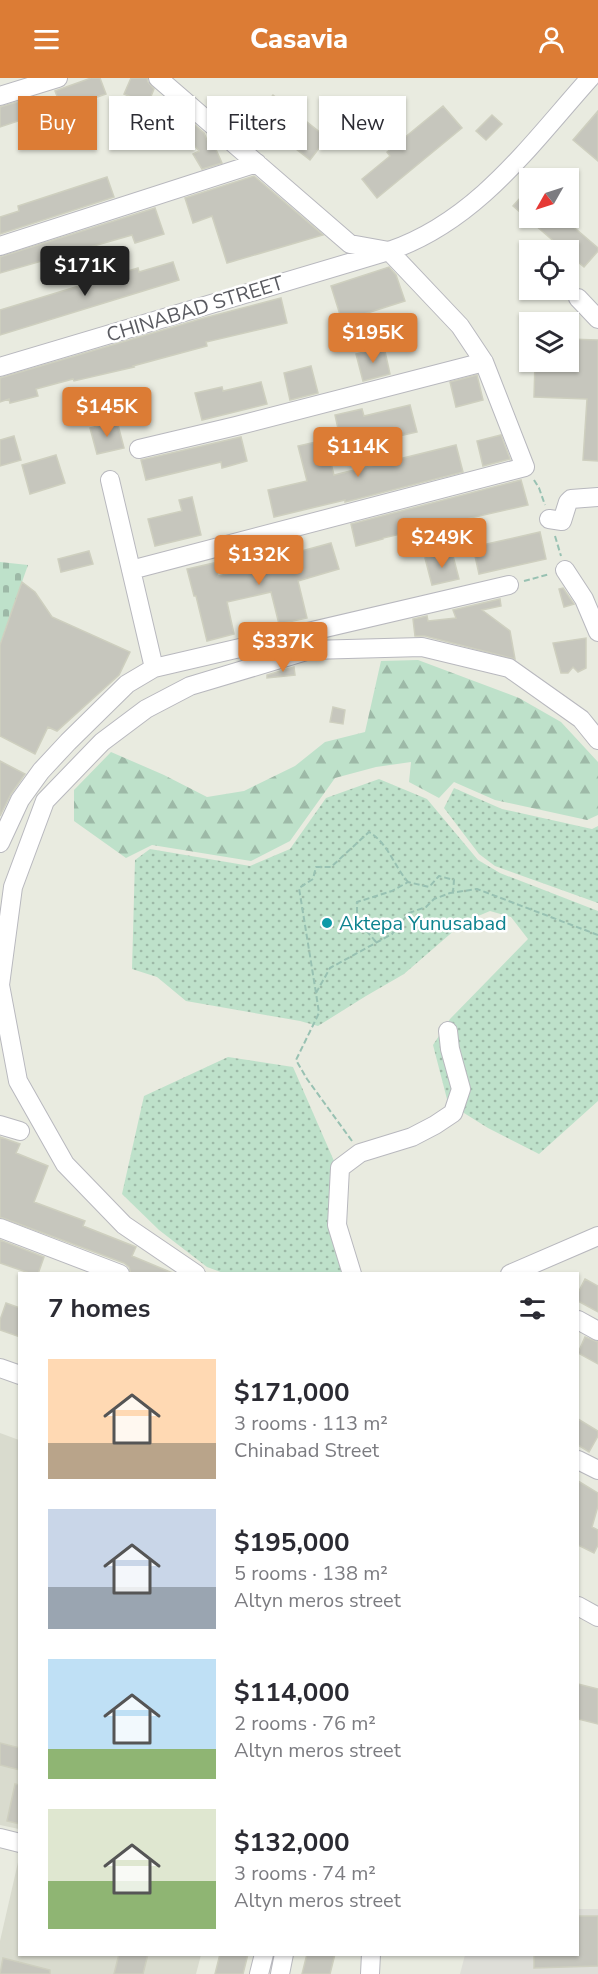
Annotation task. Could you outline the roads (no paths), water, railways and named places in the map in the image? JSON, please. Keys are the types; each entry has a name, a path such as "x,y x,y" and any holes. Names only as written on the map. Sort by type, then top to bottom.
{"street":[{"path":"0,96 58,78"},
{"path":"131,570 525,467 484,362 460,326 389,251 350,243 158,78"},
{"name":"CHINABAD STREET","path":"0,367 389,251 431,233 470,207 498,181 588,78"},
{"path":"0,246 257,163"},
{"path":"579,299 598,319"},
{"path":"139,449 484,362"},
{"path":"110,480 154,668"},
{"path":"549,519 562,521 571,499 598,497"},
{"path":"565,570 584,599 598,632"},
{"path":"0,843 20,800 41,771 127,684 154,668 509,585"},
{"path":"193,1272 124,1225 66,1164 18,1081 0,985 14,887 45,801 102,742 146,709 190,686 310,650 422,647 509,668 581,719 598,740"},
{"path":"351,1272 337,1225 340,1168 360,1153 412,1137 453,1113 461,1089 450,1049 448,1031"},
{"path":"0,1125 20,1131"},
{"path":"0,1228 115,1272"},
{"path":"515,1272 598,1236"},
{"path":"579,1321 598,1331"},
{"path":"0,1368 18,1374"},
{"path":"579,1460 598,1470"},
{"path":"579,1607 598,1617"},
{"path":"0,1838 18,1842"},
{"path":"259,1974 264,1956"},
{"path":"280,1974 284,1956"},
{"path":"370,1974 371,1956"}],"place":[{"name":"Aktepa Yunusabad","path":"327,923"}]}
